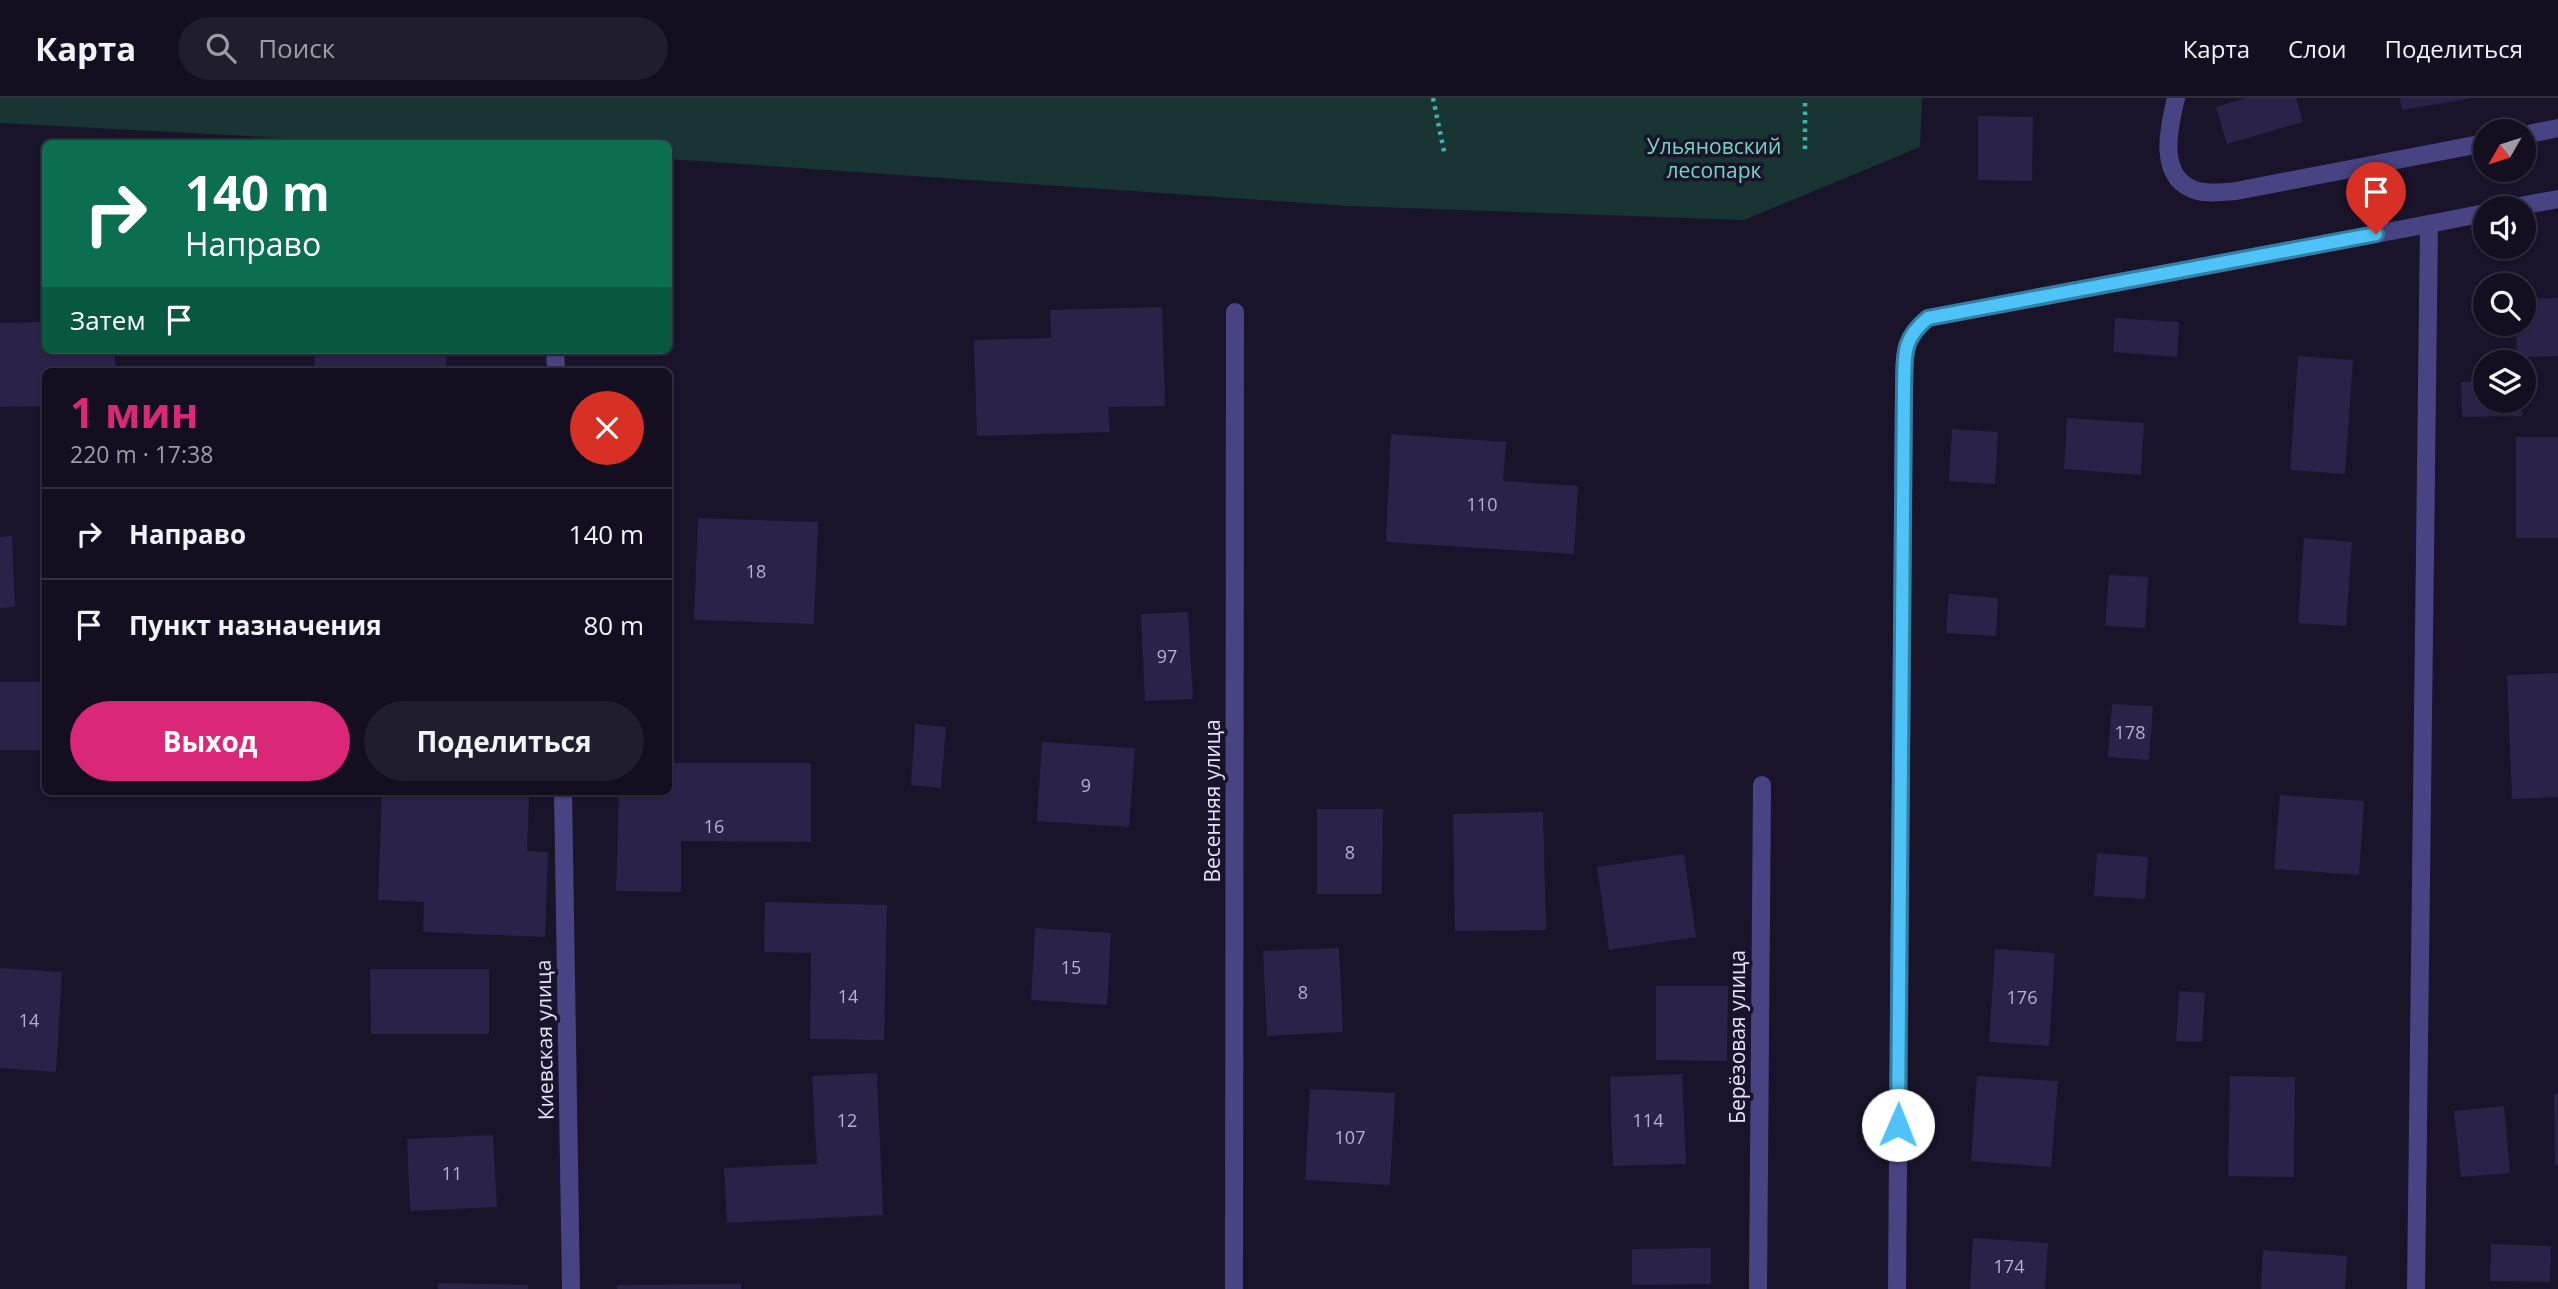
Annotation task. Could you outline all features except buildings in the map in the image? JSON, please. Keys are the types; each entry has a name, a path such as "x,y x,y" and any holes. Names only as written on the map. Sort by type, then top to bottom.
{"street":[{"path":"2176,98 2168,158 2171,172 2180,183 2200,192 2236,191 2473,144"},
{"path":"2536,133 2558,128"},
{"path":"2536,203 2558,199"},
{"path":"1896,1289 1904,388 1906,345 1911,331 1928,318 2473,215"},
{"path":"2416,1289 2428,224"},
{"name":"Весенняя улица","path":"1234,1289 1235,312"},
{"name":"Берёзовая улица","path":"1758,1289 1762,785"},
{"name":"Киевская улица","path":"563,795 571,1289"}],"path":[{"path":"1433,98 1445,156"},
{"path":"1804,149 1805,98"}],"green space":[{"name":"Ульяновский лесопарк","path":"0,98 1922,98 1920,147 1744,220 1348,206 672,159 672,140 322,140 0,123"}],"route":[{"path":"1898,1125 1904,388 1906,345 1911,331 1928,318 2376,234"}]}
